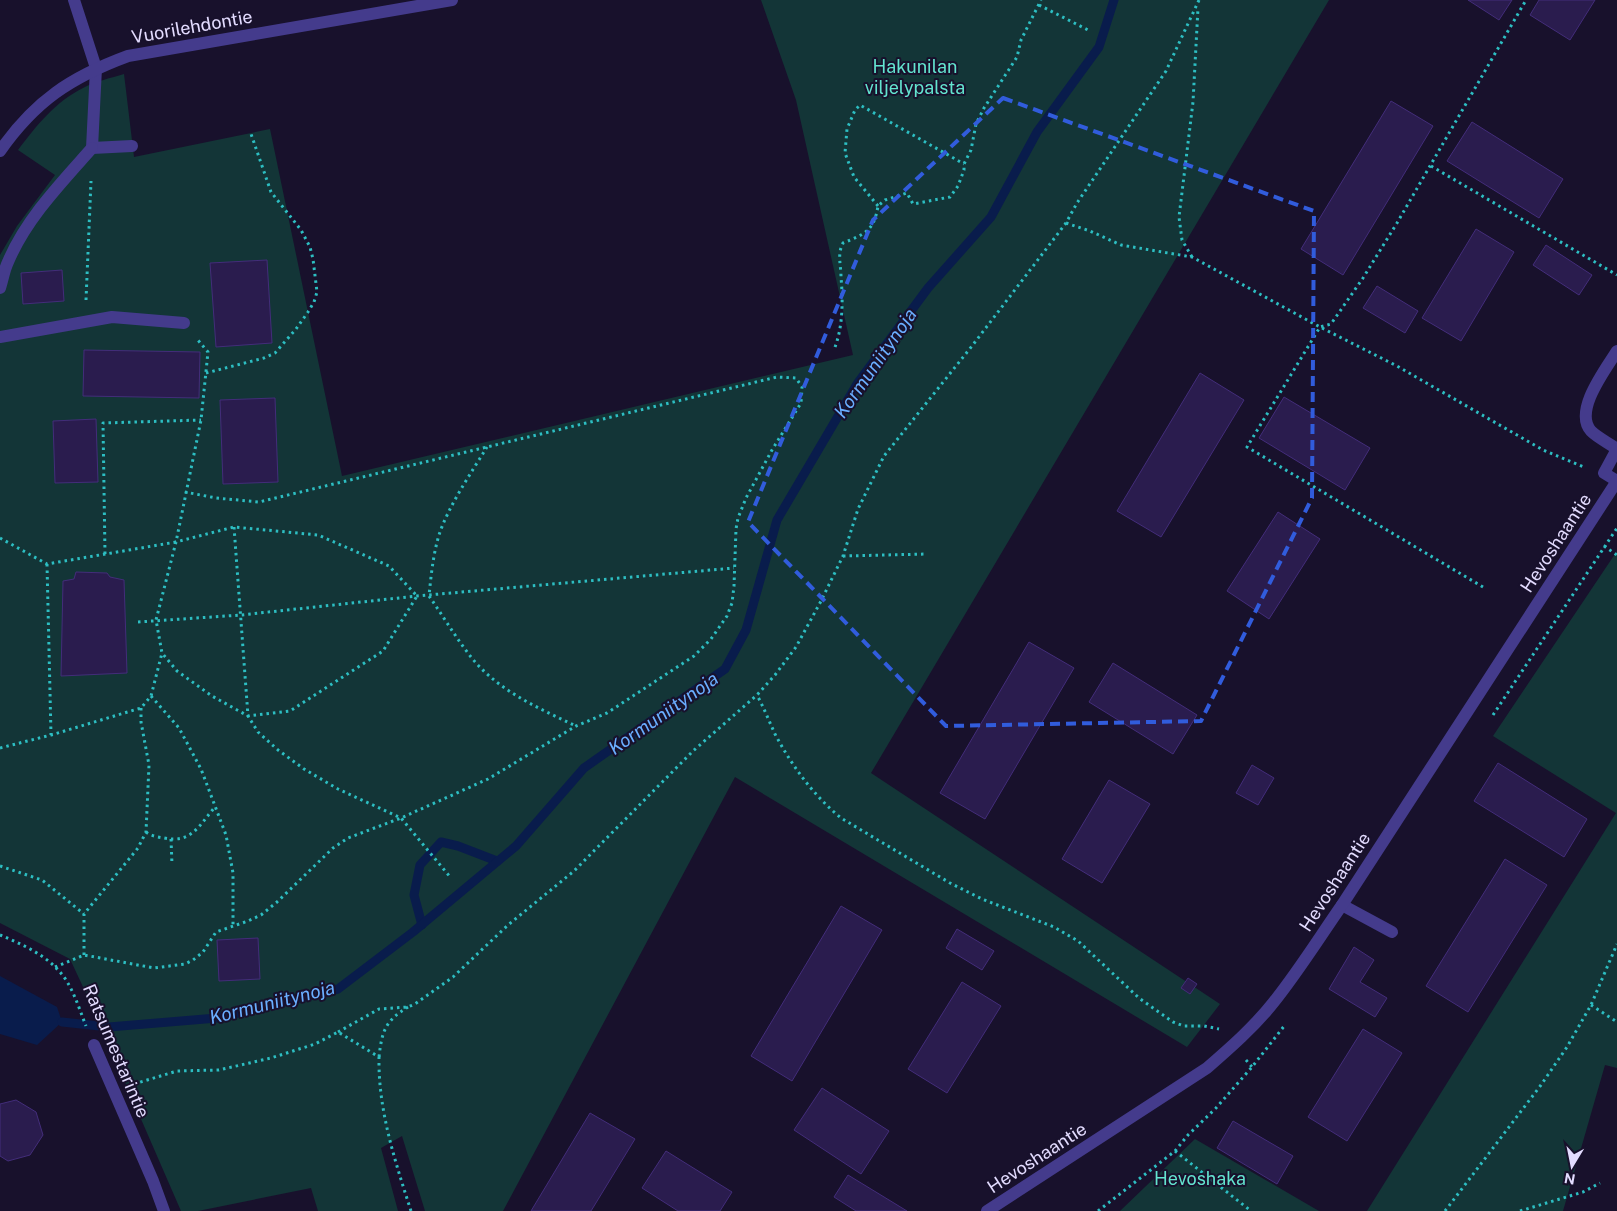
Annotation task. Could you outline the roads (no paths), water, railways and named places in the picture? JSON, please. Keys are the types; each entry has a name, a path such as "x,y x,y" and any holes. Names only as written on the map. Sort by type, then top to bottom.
{"street":[{"path":"0,288 8,262 24,232 60,184 92,148 96,68 74,0"},
{"name":"Vuorilehdontie","path":"0,150 31,113 59,89 96,68 128,56 452,0"},
{"path":"92,148 132,146"},
{"path":"1,335 112,318 184,323"},
{"path":"1617,351 1588,402 1586,421 1591,431 1617,449 1604,473 1617,481"},
{"name":"Hevoshaantie","path":"987,1211 1207,1068 1234,1044 1272,1005 1342,905 1617,481"},
{"path":"1342,905 1392,932"},
{"name":"Ratsumestarintie","path":"94,1045 153,1181 164,1211"}],"water":[{"path":"0,976 57,1007 62,1022 37,1045 0,1034"}],"waterway":[{"name":"Kormuniitynoja","path":"62,1022 109,1027 217,1018 338,989 413,932 516,846 584,768 725,669 746,630 777,520 857,384 928,288 991,217 1037,132 1099,47 1114,0"},
{"path":"422,925 414,895 420,865 441,842 458,846 497,861"}],"park label":[{"name":"Hakunilan viljelypalsta","path":"915,77"},
{"name":"Hevoshaka","path":"1200,1179"}]}
